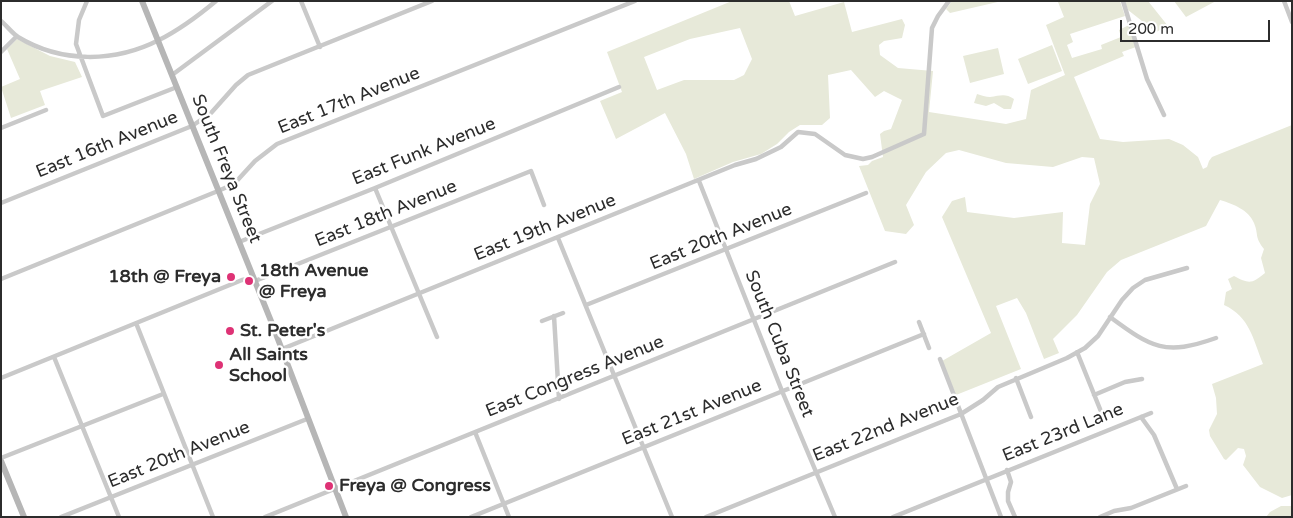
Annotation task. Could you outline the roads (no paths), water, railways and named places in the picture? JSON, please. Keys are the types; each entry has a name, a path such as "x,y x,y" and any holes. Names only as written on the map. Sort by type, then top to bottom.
{"main road":[{"name":"South Freya Street","path":"142,1 282,349 346,517"},
{"path":"1,460 24,517"}],"street":[{"path":"87,1 79,20 76,44 103,116 177,87"},
{"path":"1,21 17,36 48,51 80,57 119,54 142,48 180,28 216,1"},
{"path":"172,75 272,1"},
{"path":"301,1 320,47"},
{"name":"East 16th Avenue","path":"1,203 192,126 211,113 248,75 432,1"},
{"name":"East 17th Avenue","path":"1,279 234,184 255,161 276,144 636,1"},
{"name":"East 19th Avenue","path":"282,349 735,165 756,159 781,147 798,132 815,134 846,154 863,159 872,157 924,134 932,28 949,1"},
{"path":"1123,1 1147,79 1164,115"},
{"path":"1284,1 1292,22"},
{"path":"1,52 17,36"},
{"name":"East Funk Avenue","path":"239,242 376,188 619,87"},
{"path":"1,128 46,110"},
{"name":"East 18th Avenue","path":"1,378 242,280 255,281 531,171 544,205"},
{"name":"South Cuba Street","path":"699,181 834,517"},
{"path":"376,188 436,337"},
{"name":"East 20th Avenue","path":"586,305 866,193"},
{"path":"558,238 672,517"},
{"name":"East Congress Avenue","path":"265,517 895,262"},
{"name":"East 22nd Avenue","path":"706,517 961,414 983,400 998,387 1067,358 1085,348 1098,336 1122,300 1145,280 1187,268"},
{"path":"542,320 563,313"},
{"path":"554,316 558,400"},
{"path":"1110,317 1133,334 1153,345 1169,348 1188,347 1216,338"},
{"path":"919,322 929,348"},
{"path":"136,323 213,517"},
{"name":"East 21st Avenue","path":"470,517 924,334"},
{"path":"1077,352 1102,414"},
{"path":"54,357 119,517"},
{"path":"940,359 1001,517"},
{"path":"1016,378 1031,417"},
{"path":"1094,395 1125,382 1142,379"},
{"path":"1,460 163,394"},
{"name":"East 23rd Lane","path":"893,517 1151,414"},
{"path":"1141,417 1154,435 1176,489"},
{"name":"East 20th Avenue","path":"60,517 307,418"},
{"path":"475,432 509,517"},
{"path":"1007,470 1011,482 1008,501 1015,517"},
{"path":"1100,517 1114,511 1131,508 1186,486"}],"place":[{"name":"18th @ Freya","path":"231,277"},
{"name":"18th Avenue @ Freya","path":"249,281"},
{"name":"St. Peter's","path":"230,331"},
{"name":"All Saints School","path":"219,365"},
{"name":"Freya @ Congress","path":"329,486"}]}
